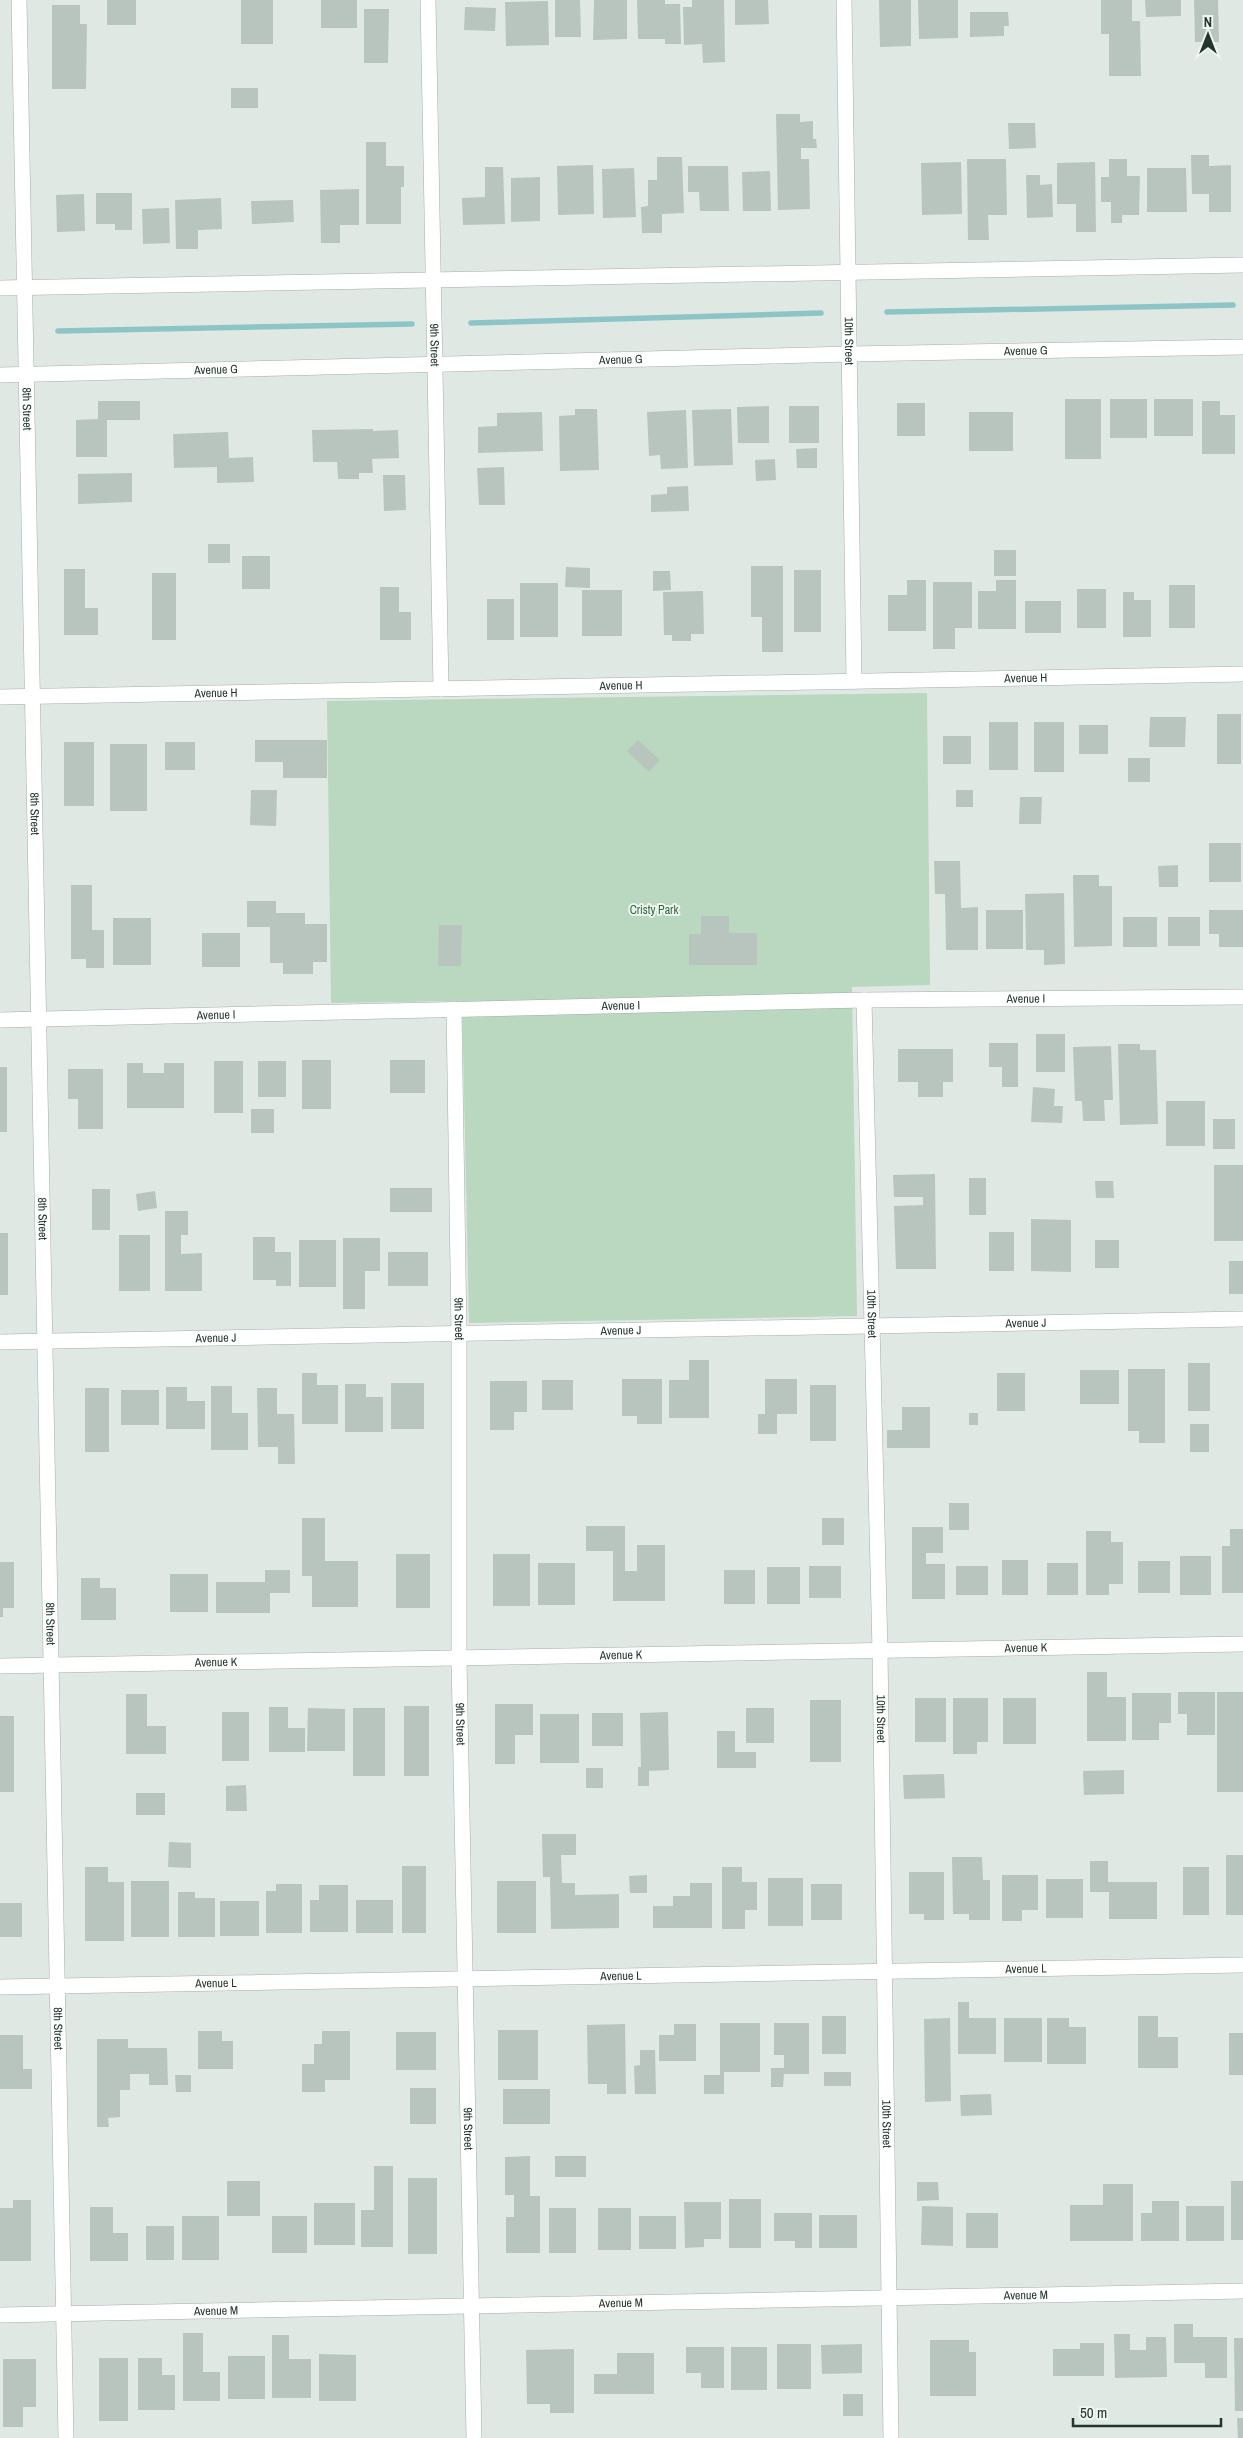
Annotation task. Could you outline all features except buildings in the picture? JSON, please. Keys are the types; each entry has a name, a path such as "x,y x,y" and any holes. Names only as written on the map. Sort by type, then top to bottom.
{"street":[{"name":"8th Street","path":"19,0 66,2438"},
{"name":"9th Street","path":"428,0 441,689"},
{"name":"10th Street","path":"844,0 854,682"},
{"path":"0,288 1243,265"},
{"name":"Avenue G","path":"0,375 850,354 1243,347"},
{"name":"Avenue H","path":"0,697 1243,674"},
{"name":"Avenue I","path":"0,1020 864,1000 1243,996"},
{"name":"10th Street","path":"864,1000 880,1650 891,2438"},
{"name":"9th Street","path":"454,1009 460,1333 460,1658 474,2438"},
{"name":"Avenue J","path":"0,1342 1243,1319"},
{"name":"Avenue K","path":"0,1666 1243,1644"},
{"name":"Avenue L","path":"0,1987 1243,1965"},
{"name":"Avenue M","path":"0,2315 1243,2291"}],"green space":[{"name":"Cristy Park","path":"927,693 930,985 852,987 857,1316 469,1323 462,1001 331,1003 327,701"}],"waterway":[{"path":"887,312 1233,305"},
{"path":"471,323 821,313"},
{"path":"58,331 412,324"}]}
